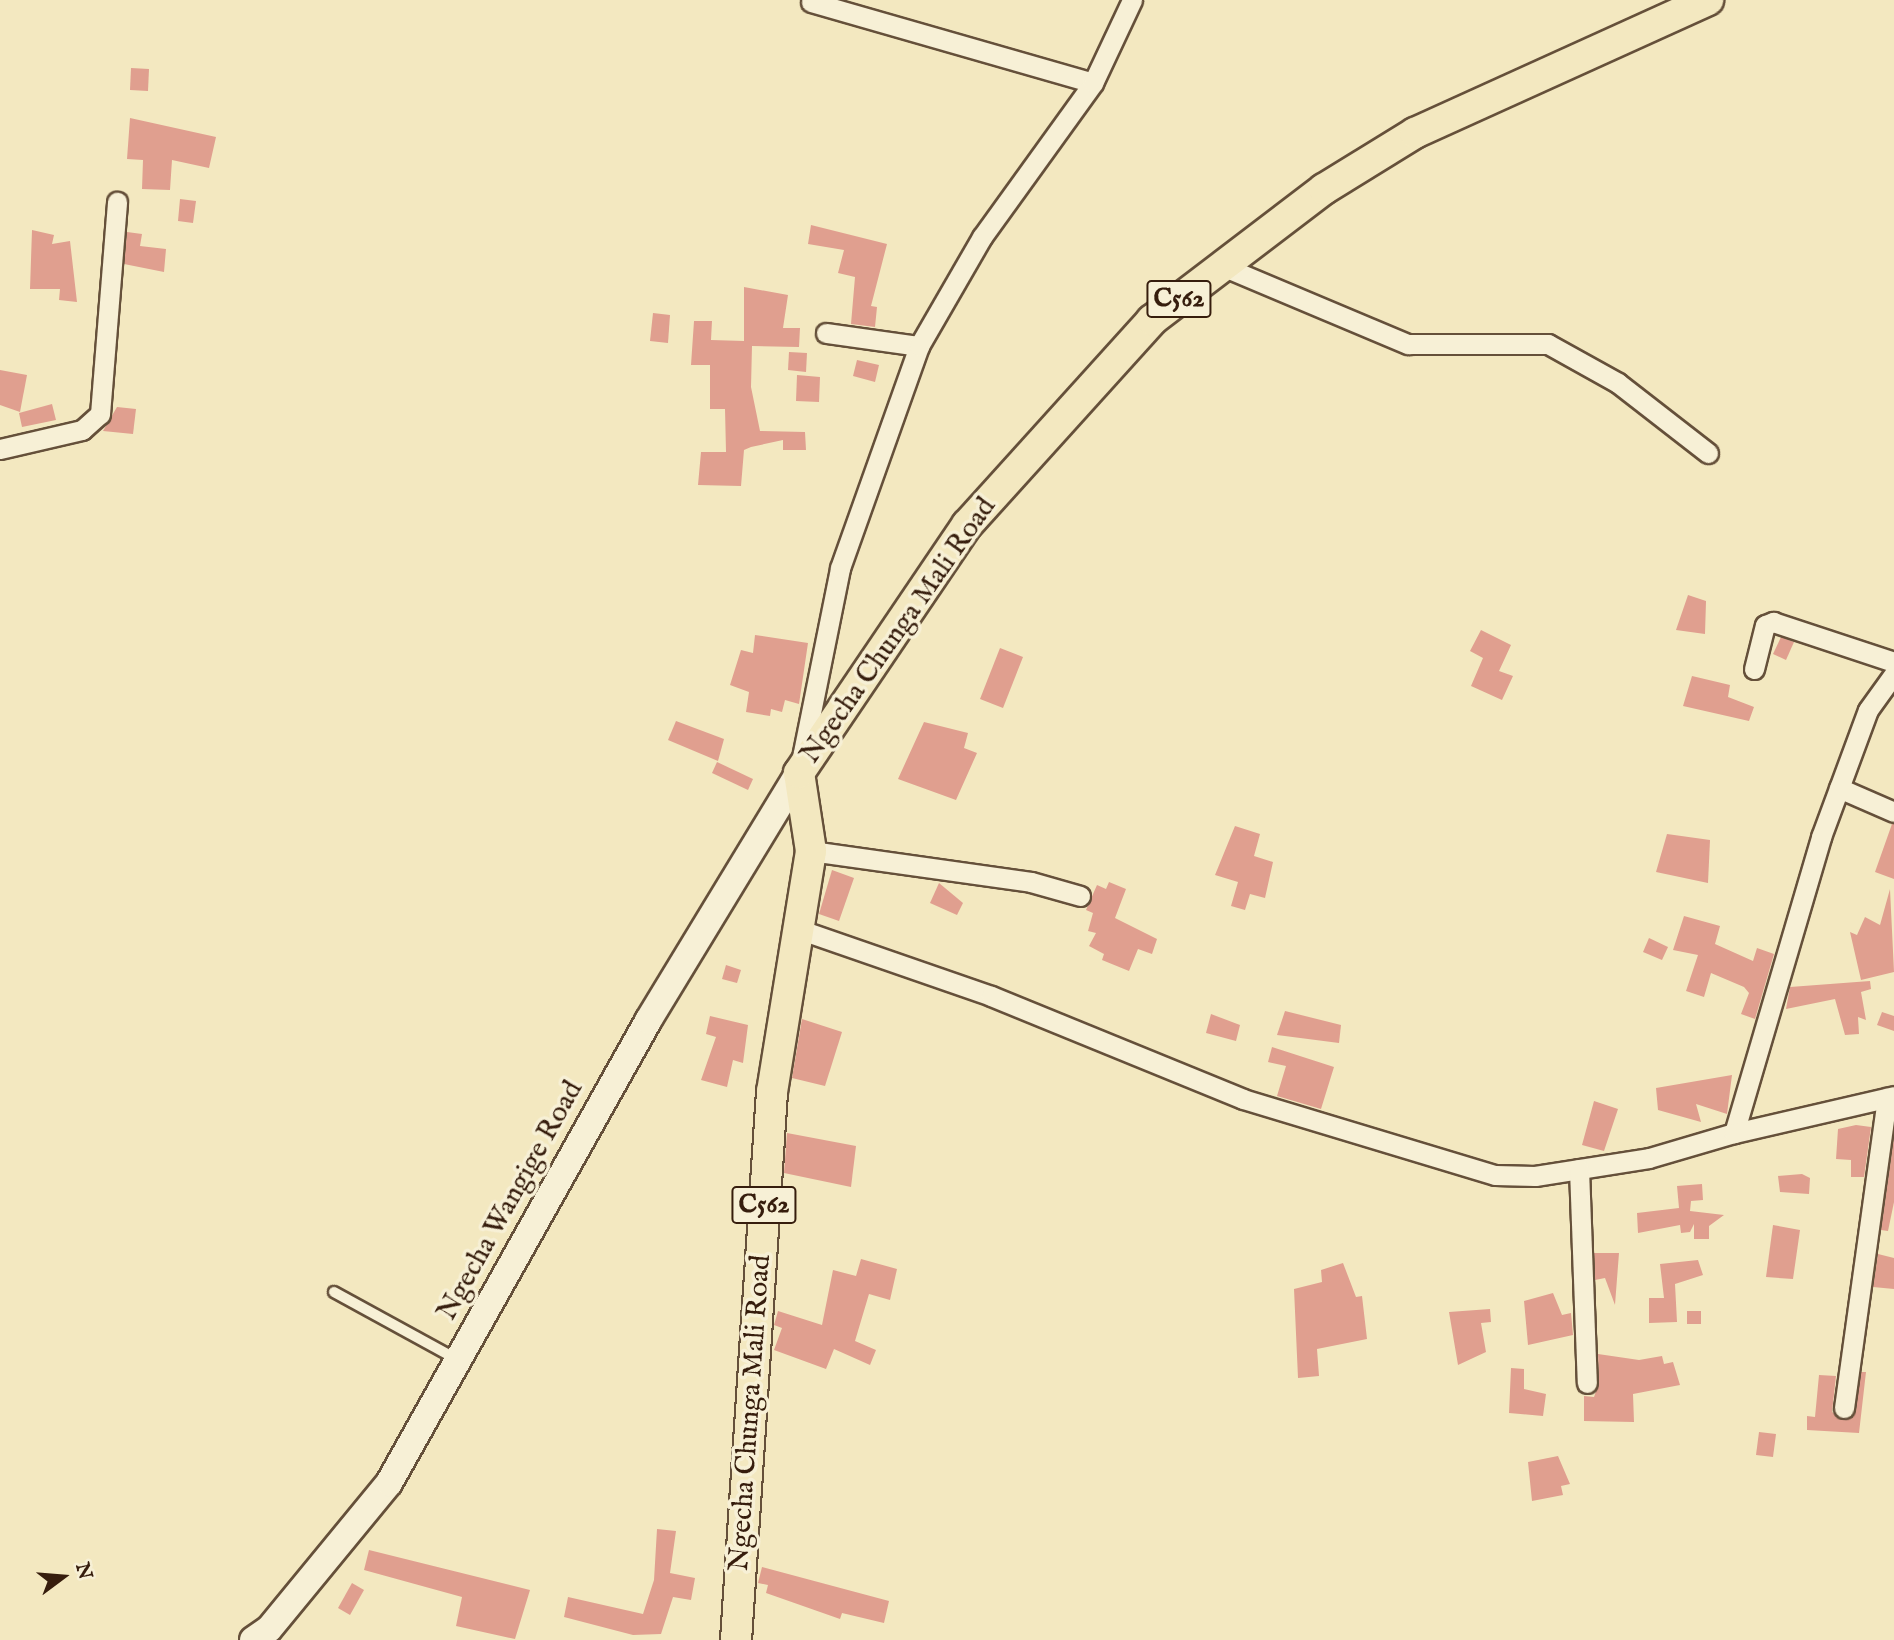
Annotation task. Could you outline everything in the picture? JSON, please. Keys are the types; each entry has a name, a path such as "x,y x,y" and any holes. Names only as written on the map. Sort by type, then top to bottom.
{"main road":[{"name":"Ngecha Chunga Mali Road","path":"736,1640 772,1092 811,851 799,773 967,525 1152,320 1324,189 1416,133 1708,0"}],"street":[{"path":"799,773 840,568 919,346 982,237 1093,83 1132,0"},
{"path":"811,2 1093,83"},
{"path":"0,449 82,430 100,414 117,202"},
{"path":"1222,267 1408,344 1548,344 1618,383 1708,453"},
{"path":"826,332 919,346"},
{"path":"1754,669 1765,625 1773,622 1894,662"},
{"path":"1734,1133 1839,788 1868,710 1894,674"},
{"name":"Ngecha Wangige Road","path":"253,1640 269,1629 389,1483 648,1021 799,773"},
{"path":"1839,788 1894,812"},
{"path":"811,851 1031,882 1080,896"},
{"path":"798,929 992,996 1243,1099 1495,1175 1579,1169 1649,1158 1734,1133 1891,1097 1844,1408"},
{"path":"1579,1169 1587,1382"}],"lane":[{"path":"334,1292 458,1360"}],"building":[{"path":"131,68 149,69 148,91 130,90"},
{"path":"130,118 216,137 209,168 172,160 170,190 142,189 143,160 127,159"},
{"path":"180,199 196,201 193,223 178,221"},
{"path":"811,225 887,244 871,306 877,307 875,327 851,324 855,277 838,273 844,250 808,244"},
{"path":"32,230 54,235 52,244 70,241 77,302 59,300 60,289 30,289"},
{"path":"127,232 142,234 140,246 166,249 164,272 124,264"},
{"path":"744,287 788,295 783,328 800,328 799,347 752,346 751,387 760,431 805,432 806,450 783,450 783,440 751,447 744,450 741,486 698,485 701,452 726,452 725,409 710,409 710,365 691,365 694,321 712,321 711,340 744,341"},
{"path":"653,313 670,315 668,343 650,341"},
{"path":"789,352 807,353 806,372 788,370"},
{"path":"857,360 879,365 875,382 853,376"},
{"path":"0,370 27,375 20,412 0,405"},
{"path":"797,375 820,377 819,402 796,401"},
{"path":"52,404 56,420 22,427 19,413"},
{"path":"117,407 136,409 133,434 103,431"},
{"path":"1688,595 1706,601 1705,634 1676,630"},
{"path":"1481,630 1511,645 1499,671 1513,676 1502,700 1471,686 1483,658 1470,651"},
{"path":"755,635 808,643 799,704 785,700 782,712 771,709 770,716 746,712 749,692 730,685 741,650 753,653"},
{"path":"1781,637 1794,642 1786,660 1773,654"},
{"path":"1000,648 1023,657 1003,708 980,699"},
{"path":"1692,676 1730,685 1728,697 1754,707 1749,721 1683,706"},
{"path":"676,721 724,739 718,761 668,740"},
{"path":"924,722 968,733 964,748 977,753 956,800 898,779"},
{"path":"717,762 753,779 748,790 712,773"},
{"path":"1894,824 1894,879 1875,872"},
{"path":"1235,826 1260,834 1254,856 1273,862 1265,898 1250,894 1245,910 1231,906 1238,882 1215,875"},
{"path":"1667,834 1710,840 1708,883 1656,872"},
{"path":"832,870 854,878 839,921 819,914"},
{"path":"1109,882 1126,889 1115,918 1157,939 1152,954 1138,949 1129,971 1102,960 1104,954 1089,946 1096,933 1088,931 1093,913 1086,910 1097,885 1106,889"},
{"path":"939,883 963,903 957,915 930,903"},
{"path":"1890,889 1894,972 1861,980 1850,932 1857,935 1865,917 1880,925"},
{"path":"1684,916 1720,926 1715,944 1753,961 1757,948 1774,954 1755,1019 1741,1014 1749,993 1744,987 1711,973 1704,997 1686,991 1698,955 1673,950"},
{"path":"1649,938 1668,947 1662,960 1643,952"},
{"path":"726,965 741,970 737,983 722,979"},
{"path":"1870,981 1871,989 1861,992 1866,1020 1858,1017 1859,1034 1845,1035 1835,999 1786,1009 1790,987"},
{"path":"1285,1011 1341,1025 1339,1043 1277,1035"},
{"path":"1882,1012 1894,1016 1894,1031 1877,1025"},
{"path":"1211,1014 1240,1025 1236,1041 1206,1033"},
{"path":"710,1016 748,1025 743,1063 733,1060 727,1087 701,1080 716,1037 706,1034"},
{"path":"802,1019 842,1032 825,1086 792,1078"},
{"path":"1272,1047 1334,1067 1321,1109 1277,1096 1286,1066 1268,1062"},
{"path":"1732,1075 1727,1114 1696,1104 1701,1122 1658,1110 1656,1088"},
{"path":"1594,1101 1618,1109 1604,1151 1582,1145"},
{"path":"1856,1125 1871,1127 1864,1177 1851,1177 1851,1160 1836,1159 1838,1129"},
{"path":"787,1133 856,1146 851,1187 784,1173"},
{"path":"1894,1137 1894,1202 1888,1231 1881,1230"},
{"path":"1802,1174 1810,1178 1809,1194 1780,1192 1778,1176"},
{"path":"1702,1184 1703,1200 1691,1201 1690,1211 1724,1215 1709,1226 1709,1239 1694,1239 1694,1224 1690,1232 1681,1233 1680,1225 1638,1233 1637,1213 1679,1208 1677,1186"},
{"path":"1773,1225 1800,1230 1793,1279 1766,1277"},
{"path":"1594,1253 1619,1253 1615,1305 1605,1278 1595,1280"},
{"path":"1878,1254 1894,1258 1894,1289 1873,1287"},
{"path":"861,1259 897,1269 890,1300 869,1294 855,1341 876,1350 870,1365 834,1349 826,1369 774,1350 782,1328 774,1325 778,1311 822,1325 833,1270 856,1276"},
{"path":"1698,1260 1703,1275 1675,1284 1677,1322 1649,1323 1649,1298 1664,1298 1660,1264"},
{"path":"1343,1263 1356,1297 1362,1296 1367,1339 1317,1349 1319,1376 1298,1378 1294,1289 1322,1282 1321,1270"},
{"path":"1553,1293 1562,1315 1571,1313 1573,1335 1528,1345 1524,1301"},
{"path":"1490,1309 1491,1322 1481,1323 1486,1352 1458,1365 1449,1312"},
{"path":"1687,1311 1701,1311 1701,1324 1687,1324"},
{"path":"1598,1354 1639,1360 1662,1356 1664,1364 1673,1362 1680,1385 1633,1394 1634,1422 1584,1421 1584,1396 1594,1397 1599,1383"},
{"path":"1511,1368 1524,1369 1524,1389 1546,1394 1543,1416 1509,1413"},
{"path":"1861,1372 1866,1372 1859,1433 1807,1430 1807,1416 1815,1417 1819,1375 1836,1376 1832,1412 1843,1420 1856,1410"},
{"path":"1759,1432 1776,1434 1773,1457 1756,1455"},
{"path":"1558,1456 1570,1484 1561,1486 1563,1495 1532,1501 1528,1462"},
{"path":"657,1529 676,1531 670,1573 695,1578 691,1600 673,1597 661,1634 633,1635 564,1617 568,1597 643,1614 654,1580"},
{"path":"369,1550 530,1590 515,1639 456,1626 462,1597 364,1570"},
{"path":"762,1567 889,1601 884,1623 842,1613 840,1619 766,1593 768,1585 758,1583"},
{"path":"352,1583 364,1590 350,1615 338,1608"}]}
